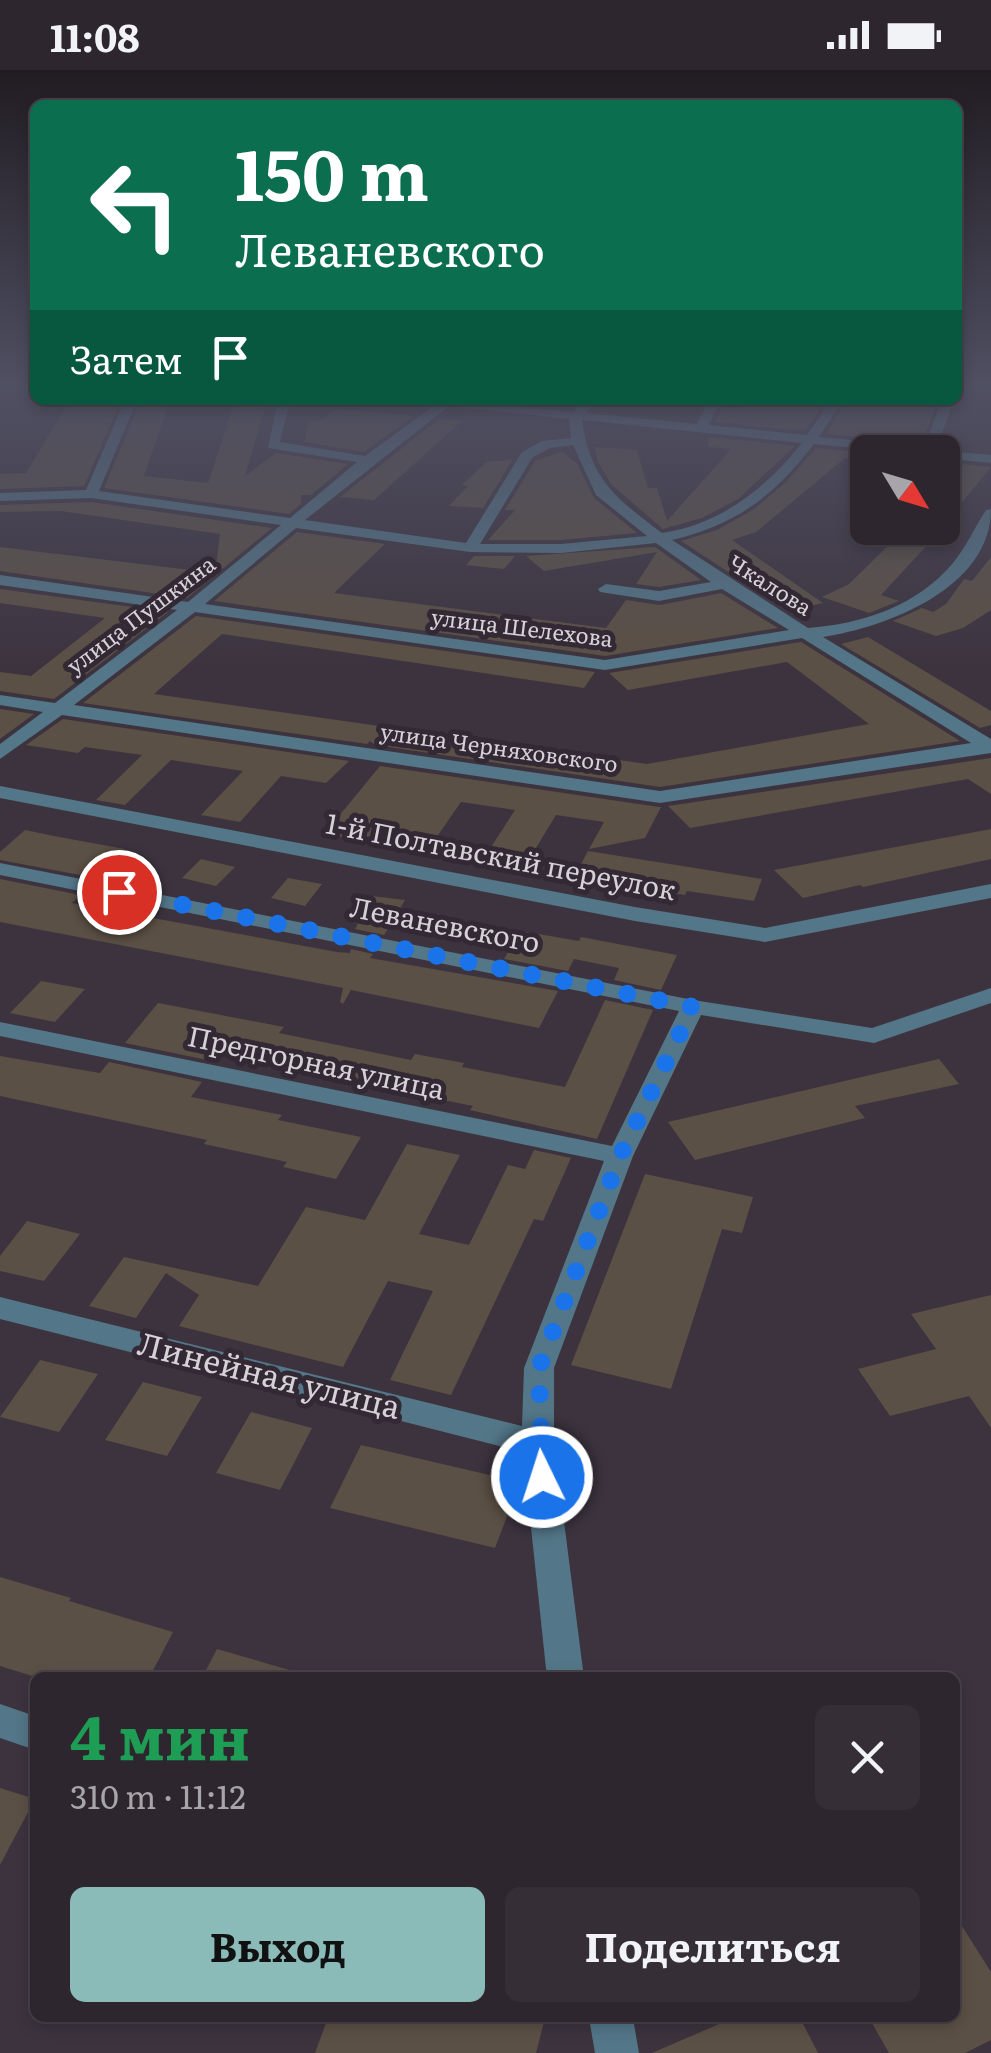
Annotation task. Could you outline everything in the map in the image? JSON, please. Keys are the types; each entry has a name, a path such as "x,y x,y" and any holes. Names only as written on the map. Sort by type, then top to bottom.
{"street":[{"path":"90,494 95,482"},
{"name":"улица Пушкина","path":"0,753 194,605 343,482"},
{"path":"470,548 510,482"},
{"name":"Чкалова","path":"597,482 602,492 656,536 725,584 990,746"},
{"path":"0,497 90,494 470,548 528,552 656,536 720,522 771,482"},
{"name":"улица Шелехова","path":"0,580 605,666 802,632 846,629 902,610 928,596 958,567 991,513"},
{"path":"606,589 659,596 725,584"},
{"name":"улица Черняховского","path":"0,700 660,797 990,746"},
{"name":"1-й Полтавский переулок","path":"0,792 634,914 765,935 991,891"},
{"name":"Леваневского","path":"0,869 693,1007 874,1036 991,994"},
{"path":"565,1672 538,1443 539,1368 620,1156 693,1007"},
{"name":"Предгорная улица","path":"0,1030 620,1156"},
{"name":"Линейная улица","path":"0,1308 538,1443"},
{"path":"0,1722 30,1731"},
{"path":"612,2022 617,2053"}],"building":[{"path":"0,482 86,482 84,486 0,489"},
{"path":"107,482 327,482 311,495 301,495 301,504 289,514 104,488"},
{"path":"360,482 395,482 374,500 340,497"},
{"path":"466,482 499,482 483,508 449,506 468,486 462,485"},
{"path":"522,482 586,482 594,498 637,533 561,540 488,540 515,510 505,510"},
{"path":"610,482 646,482 648,488 657,488 667,521 702,482 757,482 738,499 702,518 663,529"},
{"path":"786,482 817,482 756,532 732,540 823,603 788,611 681,541 717,530 754,509"},
{"path":"960,482 979,482 960,505"},
{"path":"91,502 272,528 187,598 0,571 0,547 215,573 220,534 61,511 0,512 0,505"},
{"path":"297,532 385,544 334,593 606,628 626,600 660,605 721,593 778,628 605,656 214,601"},
{"path":"889,545 927,545 881,595 899,601 869,613 822,597 849,584"},
{"path":"655,547 701,580 659,587 636,584 657,552 544,571 526,556"},
{"path":"474,556 515,556 504,569 466,565"},
{"path":"991,557 991,610 963,628 936,636 893,621 922,608 933,612 946,604 964,579 972,581"},
{"path":"0,589 168,612 54,699 0,691 0,672 31,676 105,618 0,603"},
{"path":"196,616 595,672 584,688 222,634 154,694 647,764 869,724 787,662 628,690 609,673 801,642 960,741 660,787 375,745 370,741 367,744 83,703"},
{"path":"868,637 991,711 991,725 980,728 841,644"},
{"path":"0,709 34,714 0,739"},
{"path":"63,719 349,761 326,783 281,776 240,822 201,815 243,771 171,760 125,805 96,800 142,755 85,747 78,753 26,745"},
{"path":"991,758 991,794 968,779 690,828 668,806"},
{"path":"380,766 661,807 645,838 589,849 604,822 556,815 522,871 480,864 515,810 461,802 427,851 324,834"},
{"path":"991,829 991,859 863,887 803,898 774,870"},
{"path":"25,830 125,849 96,878 0,860 0,852"},
{"path":"588,851 762,879 754,901 687,891 685,895 574,877"},
{"path":"201,859 235,867 216,886 182,878"},
{"path":"288,878 322,884 305,906 271,898"},
{"path":"0,879 80,895 72,903 337,952 350,953 351,949 373,954 370,958 558,991 539,1028 351,990 343,1004 343,988 0,922"},
{"path":"372,896 405,900 384,935 355,929"},
{"path":"521,931 579,941 581,937 677,955 661,990 614,980 619,968 574,959 568,971 504,959"},
{"path":"41,981 85,989 55,1022 10,1013"},
{"path":"605,1000 653,1010 597,1139 394,1090 396,1086 261,1058 259,1062 223,1055 217,1062 125,1043 158,1003 284,1027 279,1033 411,1060 415,1054 464,1063 462,1067 565,1087"},
{"path":"0,1056 100,1073 109,1062 202,1082 191,1097 282,1115 278,1120 361,1137 336,1179 283,1167 287,1162 204,1144 207,1140 0,1096"},
{"path":"939,1059 959,1084 855,1106 865,1118 695,1160 668,1122"},
{"path":"407,1144 460,1155 419,1234 469,1245 508,1165 525,1169 534,1150 571,1158 543,1221 534,1219 451,1395 390,1380 433,1291 388,1281 343,1367 179,1326 199,1295 166,1273 136,1318 89,1306 124,1257 258,1286 306,1207 365,1220"},
{"path":"645,1174 753,1197 742,1233 722,1229 671,1389 571,1365"},
{"path":"27,1221 80,1234 44,1281 0,1271 0,1256"},
{"path":"991,1295 991,1428 969,1396 890,1416 858,1369 936,1349 911,1314"},
{"path":"40,1360 98,1374 59,1432 0,1417"},
{"path":"143,1382 202,1397 167,1456 105,1440"},
{"path":"251,1412 312,1428 280,1490 216,1473"},
{"path":"361,1445 520,1482 495,1548 330,1508"},
{"path":"0,1577 173,1632 152,1672 30,1672 30,1675 0,1666"},
{"path":"217,1649 293,1671 293,1672 205,1672"},
{"path":"0,1788 30,1797 30,1808 0,1865"},
{"path":"960,1923 991,1972 991,2040 965,2053 889,2053 871,2022 960,2022"},
{"path":"327,2022 544,2022 536,2053 315,2053"},
{"path":"724,2022 802,2022 818,2053 652,2053"}],"route":[{"path":"119,892 693,1007 620,1156 539,1368 538,1443 542,1477"}]}
